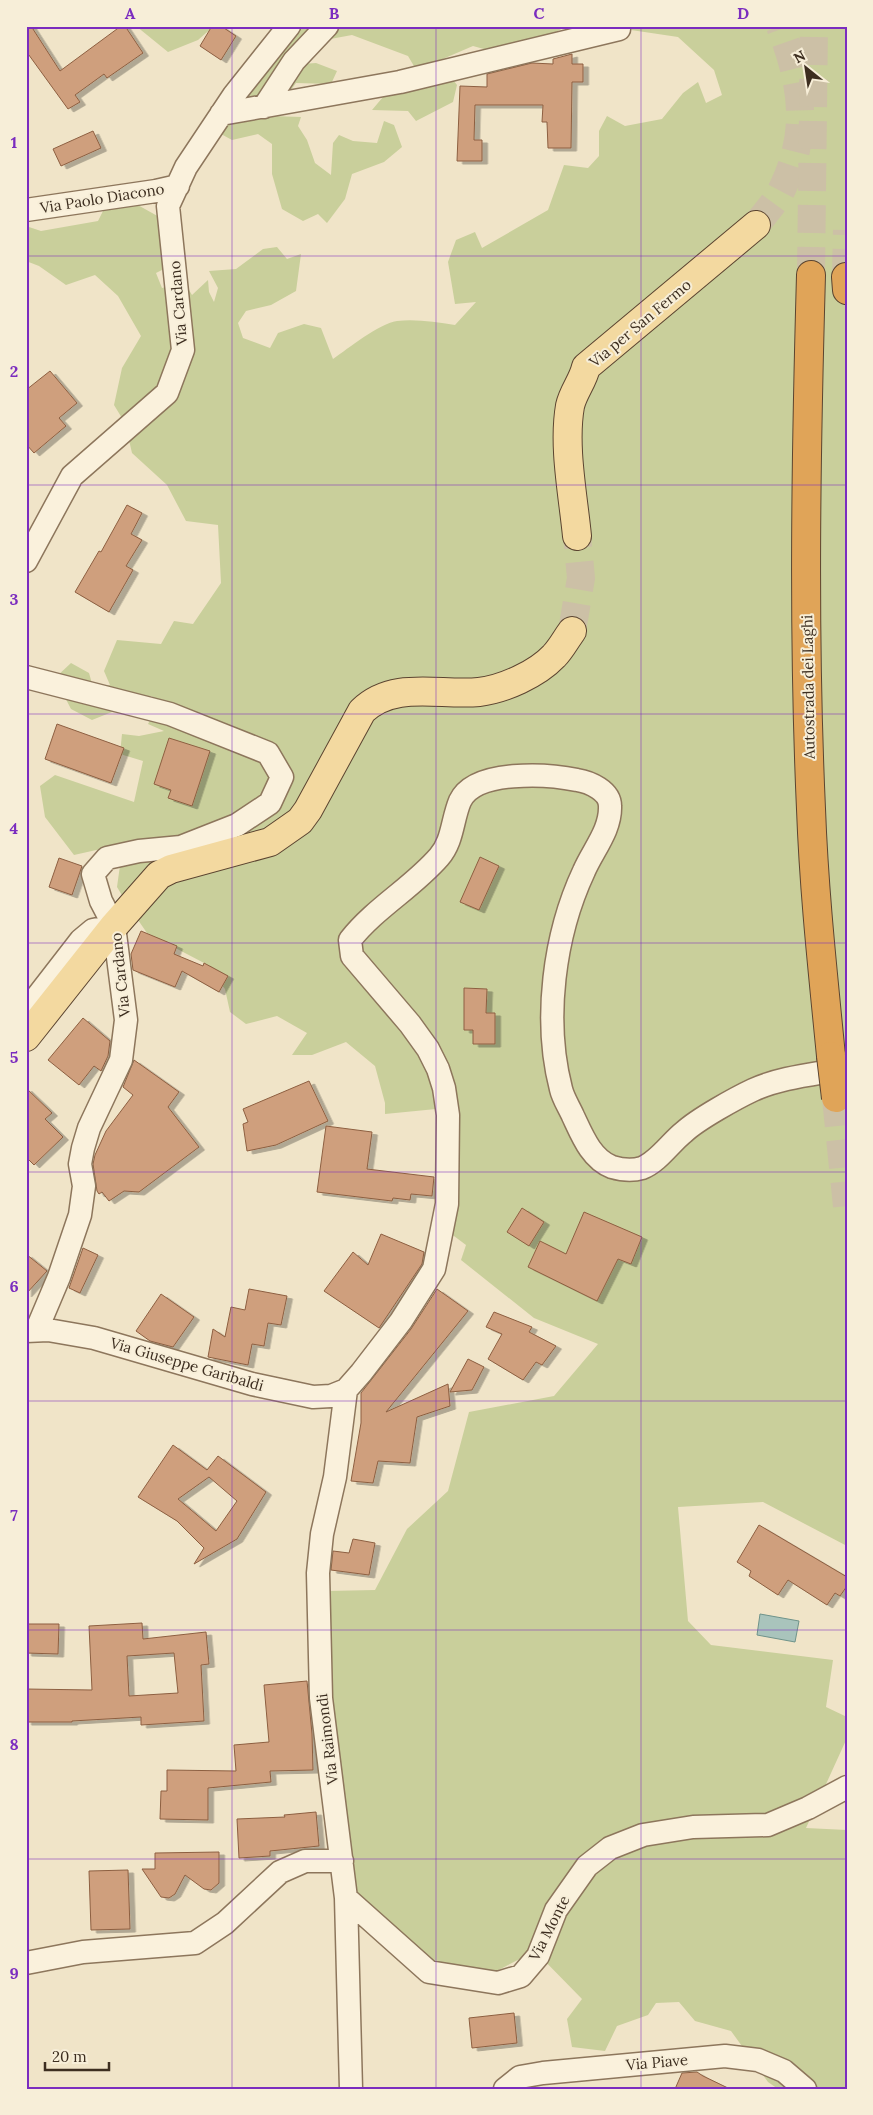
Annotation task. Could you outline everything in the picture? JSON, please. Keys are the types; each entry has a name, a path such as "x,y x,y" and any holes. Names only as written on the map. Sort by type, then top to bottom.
{"highway":[{"name":"Autostrada dei Laghi","path":"811,275 805,470 806,663 812,829 819,941 839,1062 836,1098"},
{"path":"846,277 847,290"}],"main road":[{"name":"Via per San Fermo","path":"576,536 567,429 571,403 584,376 586,367 756,225"},
{"path":"26,1037 114,926 159,875 171,869 270,842 300,821 308,810 362,711 370,703 382,697 412,690 480,692 520,680 554,656 572,631"}],"street":[{"name":"Via Cardano","path":"26,561 72,476 167,393 183,350 168,206 186,167 234,95 289,26"},
{"path":"264,107 294,61 327,26"},
{"path":"222,114 400,82 619,29"},
{"name":"Via Paolo Diacono","path":"26,210 156,191 178,186"},
{"name":"Via Cardano","path":"26,677 170,714 268,753 282,777 270,803 237,825 181,847 139,851 107,858 93,874 101,901 114,926 126,1020 121,1060 89,1128 83,1148 80,1164 84,1186 80,1215 59,1277 32,1330"},
{"path":"346,1390 401,1321 434,1269 447,1204 448,1149 448,1115 444,1088 438,1068 428,1049 410,1024 352,956 350,940 363,924 419,877 440,856 452,836 460,802 465,792 474,785 486,780 504,778 562,777 589,782 605,794 610,801 611,808 604,834 583,871 562,930 554,988 554,1046 561,1090 586,1142 600,1161 614,1168 630,1171 644,1167 686,1130 754,1089 839,1062"},
{"path":"26,1011 81,940 93,930 114,926"},
{"name":"Via Giuseppe Garibaldi","path":"32,1330 94,1338 252,1384 313,1397 331,1396 346,1390"},
{"name":"Via Raimondi","path":"346,1390 335,1477 322,1534 318,1566 321,1698 346,1898 351,2089"},
{"name":"Via Monte","path":"346,1898 429,1972 498,1983 521,1976 538,1956 556,1910 587,1866 610,1848 643,1835 692,1828 768,1825 808,1808 847,1787"},
{"path":"26,1963 82,1952 195,1943 225,1923 280,1872 306,1861 342,1861"},
{"name":"Via Piave","path":"505,2089 520,2076 725,2056 758,2060 784,2071 805,2089"}],"green space":[{"path":"136,26 214,26 198,40 168,52"},
{"path":"296,26 565,27 552,34 491,51 473,46 438,61 457,85 453,102 416,121 408,111 372,110 383,97 424,83 408,56 352,35 325,40 302,64 316,63 337,71 331,84 296,83 272,116 301,117 298,126 307,140 315,163 331,175 333,143 339,135 353,141 377,143 384,121 394,125 402,147 384,162 352,174 345,199 327,223 318,214 303,221 282,209 272,174 272,144 258,134 232,140 221,134"},
{"path":"635,26 847,26 847,1546 763,1502 678,1507 688,1621 711,1645 833,1660 826,1707 847,1717 847,1738 806,1828 847,1830 847,2089 778,2089 768,2082 731,2031 695,2021 679,2002 656,2003 648,2015 617,2026 605,2051 572,2047 567,2019 582,1999 535,1951 491,1974 424,1959 358,1896 327,1749 327,1591 375,1590 407,1529 448,1491 469,1412 554,1396 598,1344 534,1318 461,1260 466,1245 450,1233 459,1200 436,1109 385,1114 385,1103 375,1066 346,1042 312,1055 292,1055 307,1033 277,1016 246,1024 230,1012 225,989 204,963 147,933 129,907 117,887 123,844 74,855 45,817 40,786 55,775 134,802 143,761 120,754 122,734 139,736 164,731 148,724 158,706 152,696 92,720 71,709 55,678 71,663 89,673 93,687 110,685 104,671 117,640 161,644 174,621 193,624 221,583 218,525 186,521 167,485 132,453 125,423 114,405 122,368 141,336 118,296 95,275 66,285 39,266 26,261 26,226 41,231 98,221 105,207 136,204 161,218 182,260 156,273 162,288 184,282 192,295 208,280 209,292 214,302 218,288 209,271 236,269 263,249 277,247 287,259 301,254 296,291 271,305 246,311 238,323 243,338 270,348 278,333 304,324 321,328 333,359 364,337 389,323 411,320 455,325 476,302 455,304 448,262 456,240 475,232 482,248 548,210 564,165 588,168 599,156 599,131 607,116 625,126 662,119 683,93 698,82 706,103 722,95 714,70 678,37 631,30"}],"water":[{"path":"760,1614 799,1621 795,1642 757,1635"}],"building":[{"path":"26,26 31,26 60,71 121,26 125,26 143,53 107,78 104,74 75,95 80,102 68,109 26,51"},
{"path":"212,26 221,26 236,36 221,60 200,46"},
{"path":"572,54 572,64 583,64 583,82 572,82 571,148 548,148 547,122 542,122 543,105 475,105 474,140 482,140 482,161 457,161 460,86 487,87 487,74 532,63 553,64 553,59"},
{"path":"93,131 101,148 61,166 53,149"},
{"path":"50,371 77,403 59,418 66,426 34,453 26,444 26,390"},
{"path":"127,505 142,513 131,534 142,540 126,566 133,570 109,612 75,592 99,551 101,552"},
{"path":"57,724 124,748 111,783 45,759"},
{"path":"169,738 210,751 192,806 168,798 171,790 154,784"},
{"path":"480,857 499,866 479,910 460,902"},
{"path":"59,858 82,866 72,895 49,887"},
{"path":"141,931 177,946 174,954 203,966 204,963 228,976 219,992 182,971 175,987 133,970 131,954"},
{"path":"464,988 487,989 486,1013 495,1013 495,1044 473,1044 473,1030 464,1030"},
{"path":"83,1018 110,1041 108,1056 101,1071 94,1066 79,1085 48,1060"},
{"path":"134,1060 179,1092 168,1107 199,1147 139,1192 124,1191 109,1201 102,1192 99,1194 97,1191 93,1164 106,1131 133,1095 123,1087"},
{"path":"309,1081 328,1121 276,1145 247,1151 243,1124 248,1122 243,1109"},
{"path":"26,1088 52,1113 45,1119 63,1137 34,1165 26,1157"},
{"path":"326,1126 372,1132 367,1169 434,1177 432,1196 411,1194 410,1200 393,1198 392,1201 317,1192"},
{"path":"522,1208 544,1222 529,1246 507,1232"},
{"path":"584,1212 642,1237 631,1264 618,1259 597,1301 528,1267 540,1241 566,1254"},
{"path":"381,1234 424,1252 422,1264 379,1328 324,1291 353,1252 368,1265"},
{"path":"83,1248 98,1255 80,1293 69,1288"},
{"path":"26,1254 47,1271 26,1294"},
{"path":"249,1289 287,1296 281,1325 268,1323 264,1346 252,1344 248,1365 208,1357 213,1329 225,1337 231,1307 245,1310"},
{"path":"437,1289 468,1311 386,1412 448,1384 450,1406 417,1417 410,1463 378,1461 373,1483 351,1481 361,1423 361,1393 411,1329"},
{"path":"161,1294 194,1317 173,1347 150,1341 136,1331"},
{"path":"494,1312 532,1327 529,1332 556,1346 542,1365 536,1362 523,1380 488,1359 502,1334 486,1327"},
{"path":"468,1359 484,1367 472,1390 450,1392"},
{"path":"173,1445 207,1470 218,1456 266,1492 237,1539 194,1564 204,1548 177,1521 138,1497","holes":["209,1477 237,1501 216,1531 178,1499"]},
{"path":"759,1525 847,1577 847,1586 840,1596 835,1593 827,1605 788,1580 778,1595 749,1576 751,1571 737,1562"},
{"path":"353,1539 375,1543 369,1575 331,1570 333,1551 349,1553"},
{"path":"142,1623 143,1639 206,1632 209,1664 201,1665 204,1721 141,1725 141,1717 72,1722 26,1722 26,1689 92,1690 89,1626","holes":["174,1653 178,1693 129,1696 127,1656"]},
{"path":"26,1624 59,1624 58,1654 26,1653"},
{"path":"307,1681 313,1770 270,1771 271,1782 208,1788 208,1820 160,1819 161,1791 167,1791 167,1770 236,1771 234,1745 269,1742 264,1685"},
{"path":"316,1812 319,1846 270,1851 270,1856 239,1858 237,1819 285,1817 284,1815"},
{"path":"219,1852 219,1883 211,1890 204,1889 185,1875 175,1894 169,1898 161,1897 142,1869 155,1869 155,1853"},
{"path":"128,1870 130,1929 91,1930 89,1871"},
{"path":"514,2013 517,2043 472,2048 469,2018"},
{"path":"697,2072 730,2089 675,2089 682,2073"}],"tunnel":[{"path":"756,225 783,187 792,166 800,126 798,87 794,67 780,26"},
{"path":"811,275 814,26"},
{"path":"846,277 847,230"},
{"path":"572,631 581,578 577,536"},
{"path":"836,1098 847,1206"}]}
